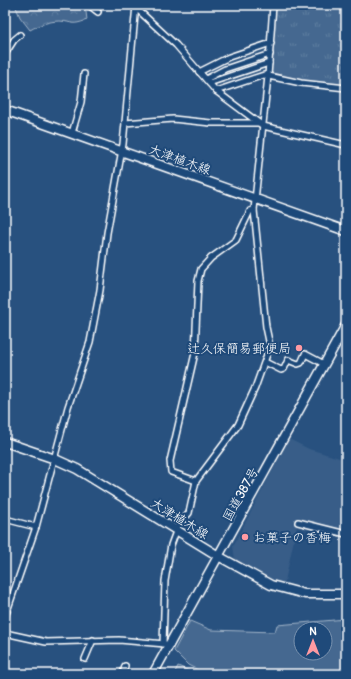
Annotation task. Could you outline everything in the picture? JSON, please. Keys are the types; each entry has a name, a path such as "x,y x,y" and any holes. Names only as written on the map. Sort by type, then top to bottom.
{"main road":[{"name":"大津植木線","path":"5,110 346,231"},
{"name":"国道387号","path":"153,674 166,645 220,557 346,325"},
{"name":"大津植木線","path":"5,442 55,459 77,469 220,557 264,582 283,589 311,595 346,594"}],"street":[{"path":"90,5 98,12"},
{"path":"5,633 46,642 119,640 166,645 165,581 171,546 176,529 189,513 196,481 215,458 243,416 270,346 266,327 262,275 255,236 254,210 268,76 273,5"},
{"path":"136,7 176,45 216,91 258,123 263,126 346,145"},
{"path":"5,617 36,527 68,407 90,342 100,290 107,233 122,151 136,7"},
{"path":"5,54 14,40 20,35"},
{"path":"199,72 229,56 271,43"},
{"path":"208,81 225,69 270,54"},
{"path":"208,81 269,63"},
{"path":"72,133 81,102 84,74"},
{"path":"216,91 264,75 301,83 346,88"},
{"path":"125,123 174,119 211,123 258,123"},
{"path":"196,481 171,472 170,461 195,353 198,281 201,269 212,258 236,240 250,211 254,210"},
{"path":"265,362 281,370 284,369 288,360 298,364 301,363 305,354 324,364"},
{"path":"5,519 36,527"},
{"path":"298,522 346,534"},
{"path":"85,658 93,640"},
{"path":"123,674 125,666"}],"shaded area":[{"path":"289,439 309,449 346,460 346,532 298,521 284,586 260,576 235,560 233,546"}],"green space":[{"path":"15,5 81,5 86,12 87,20 75,23 60,21 52,22 30,30 20,17"},
{"path":"275,5 346,5 346,86 270,76"},
{"path":"346,619 346,674 196,674 198,670 188,665 174,651 190,621 211,630 275,632 277,625 293,624 293,661 333,661 333,621 323,621"},
{"path":"178,666 196,674 174,674"}],"place":[{"name":"辻久保簡易郵便局","path":"299,348"},
{"name":"お菓子の香梅","path":"245,537"}]}
